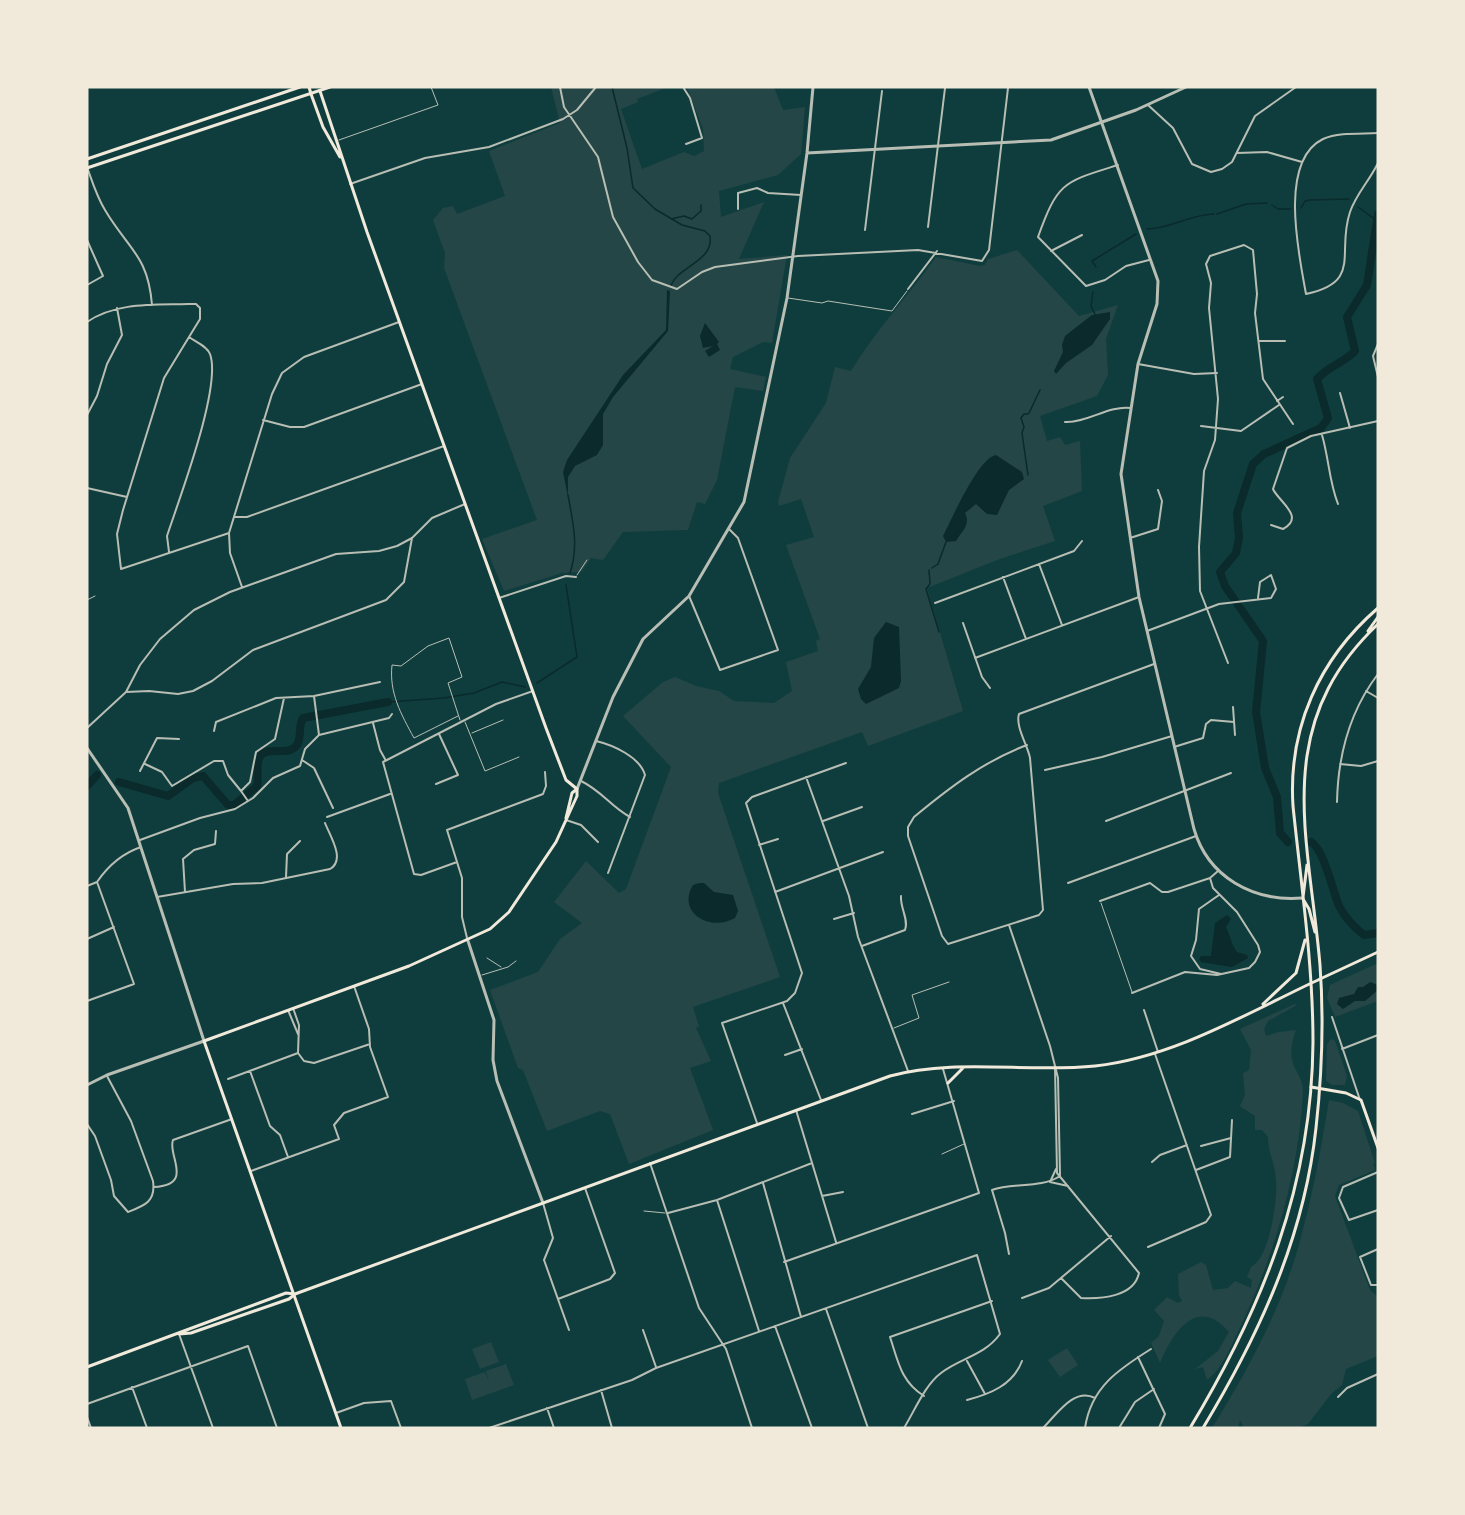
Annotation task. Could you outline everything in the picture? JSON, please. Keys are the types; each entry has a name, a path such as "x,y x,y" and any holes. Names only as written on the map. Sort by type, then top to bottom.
{"main road":[{"path":"87,159 161,136 300,87"},
{"path":"309,87 323,127 341,158"},
{"path":"87,167 330,87"},
{"path":"319,89 338,141 350,184 533,692 566,780 577,789 578,796 556,842 506,916 490,929 468,941 354,986 204,1041 341,1428"},
{"path":"1190,1428 1235,1349 1269,1274 1300,1161 1311,1087 1311,983 1292,789 1296,740 1312,694 1326,667 1355,630 1378,608"},
{"path":"1203,1428 1248,1351 1283,1267 1310,1168 1320,1088 1322,1040 1317,938 1302,795 1310,737 1330,684 1378,617"},
{"path":"1366,635 1378,624"},
{"path":"1302,898 1306,888 1305,873 1308,861"},
{"path":"1302,898 1309,909 1317,938"},
{"path":"1259,1008 1296,973 1306,937"},
{"path":"87,1367 286,1293 295,1294 908,1071 964,1067 1055,1067 1111,1064 1156,1053 1378,952"},
{"path":"948,1083 964,1067"},
{"path":"1311,1087 1346,1093 1361,1100 1378,1148"}],"street":[{"path":"561,87 564,107 598,157 615,221 646,274 655,282 672,288 681,288 702,272 715,267 792,257 861,252 937,251 977,262 982,261 988,254 1008,88"},
{"path":"350,184 425,158 489,147 570,116 596,87"},
{"path":"683,87 690,98 702,138 686,144"},
{"path":"577,789 613,697 643,639 689,596 745,498 787,298 807,153 813,87"},
{"path":"1089,87 1158,281 1158,298 1138,364 1121,474 1139,597 1196,836 1218,871 1235,884 1252,892 1279,898 1302,898"},
{"path":"807,153 1051,140 1148,105 1186,87"},
{"path":"1148,105 1173,128 1189,160 1196,167 1217,171 1228,166 1237,153 1255,116 1296,87"},
{"path":"928,227 945,88"},
{"path":"865,230 882,91"},
{"path":"1378,133 1327,138 1312,147 1302,162 1298,179 1295,224 1306,294 1328,289 1340,278 1350,213 1378,164"},
{"path":"1237,153 1267,152 1302,162"},
{"path":"1118,165 1079,177 1055,195 1038,237 1086,286 1105,280 1126,266 1151,259"},
{"path":"87,167 105,209 141,260 149,279 152,305"},
{"path":"738,209 738,193 757,188 768,193 801,195"},
{"path":"1052,251 1082,235"},
{"path":"87,240 103,276 87,285"},
{"path":"1228,663 1205,609 1200,591 1199,547 1205,468 1214,443 1216,429 1217,373 1209,308 1211,281 1206,260 1211,255 1242,246 1249,247 1254,253 1258,341 1264,381 1293,424"},
{"path":"908,289 937,251"},
{"path":"87,322 117,308 152,305 198,305 200,319 164,378 117,534 122,569 229,533"},
{"path":"87,415 97,396 107,364 120,342 122,330 117,308"},
{"path":"242,588 230,553 229,533 276,381 288,366 304,357 399,322"},
{"path":"169,552 167,536 212,383 210,354 189,337"},
{"path":"1258,341 1285,341"},
{"path":"1378,344 1373,356 1378,377"},
{"path":"1373,356 1378,356"},
{"path":"1138,364 1194,374 1217,373"},
{"path":"263,420 290,427 304,427 422,384"},
{"path":"1340,393 1350,428"},
{"path":"1277,401 1283,397"},
{"path":"1201,426 1241,431 1279,405"},
{"path":"1065,422 1078,423 1122,408 1131,408"},
{"path":"1271,525 1283,529 1292,517 1289,506 1276,496 1273,489 1287,448 1295,442 1322,434 1378,422"},
{"path":"1322,434 1330,462 1329,478 1338,504"},
{"path":"234,517 246,517 444,446"},
{"path":"87,488 127,497"},
{"path":"1130,538 1154,531 1159,527 1162,501 1158,490"},
{"path":"87,729 126,692 148,654 172,627 206,603 336,554 386,550 412,538 432,518 465,504"},
{"path":"689,596 720,670 778,650 739,540 729,529"},
{"path":"126,692 149,691 178,694 193,691 212,681 253,650 386,600 404,582 412,538"},
{"path":"934,603 1076,550 1082,541"},
{"path":"1039,564 1062,626"},
{"path":"1147,631 1205,609 1234,601 1268,599 1275,595 1271,575 1259,583 1258,598"},
{"path":"499,598 566,576 576,577"},
{"path":"1003,577 1026,639"},
{"path":"975,658 1139,597"},
{"path":"963,623 982,677 990,688"},
{"path":"1027,745 1000,756 969,774 912,819 908,830 946,943 955,944 1039,915 1044,908 1030,758 1027,745 1018,718 1022,712 1155,663"},
{"path":"1337,802 1339,764 1345,737 1366,691 1378,674"},
{"path":"214,730 216,722 260,703 284,698 314,696 380,682"},
{"path":"1366,691 1378,698"},
{"path":"384,761 503,701 533,692"},
{"path":"314,696 319,735"},
{"path":"242,793 250,782 256,752 275,739 284,698"},
{"path":"1233,707 1235,735"},
{"path":"139,840 200,818 235,809 273,778 300,766 308,746 319,735 373,723 389,718 392,714"},
{"path":"1174,747 1203,738 1206,724 1211,720 1234,722"},
{"path":"373,723 384,761 390,794 416,875 457,862"},
{"path":"436,784 458,776 439,734"},
{"path":"1045,770 1102,757 1172,736"},
{"path":"140,771 157,738 179,739"},
{"path":"596,741 618,749 644,770 644,777 630,818 608,873"},
{"path":"87,748 120,795 139,840 204,1041 107,1075 87,1085"},
{"path":"302,760 315,768 333,808"},
{"path":"145,764 162,772 172,786 214,761 223,761 228,776 247,800"},
{"path":"1339,764 1361,766 1378,761"},
{"path":"758,1124 722,1023 783,1003 792,996 801,973 747,801 752,796 846,763"},
{"path":"545,772 546,786 543,794 447,830 463,884 462,917 494,1020 495,1076 543,1203 553,1238 544,1260 569,1330"},
{"path":"1106,821 1231,773"},
{"path":"806,777 840,868 862,946 908,1071"},
{"path":"581,781 598,790 621,813 630,818"},
{"path":"327,817 390,794"},
{"path":"822,821 862,807"},
{"path":"566,820 580,824 598,842"},
{"path":"157,897 262,883 326,870 336,865 338,855 325,823"},
{"path":"185,892 183,859 194,850 214,844 216,831"},
{"path":"1068,883 1196,836"},
{"path":"759,845 778,839"},
{"path":"286,877 287,854 300,841"},
{"path":"87,886 97,882 104,872 124,854 141,847"},
{"path":"775,892 883,852"},
{"path":"1100,901 1150,883 1162,892 1168,892 1209,878 1218,871"},
{"path":"1132,993 1185,972 1204,975 1221,974 1249,968 1255,962 1260,949 1237,912 1219,895 1209,878"},
{"path":"87,1001 134,984 97,882"},
{"path":"1219,895 1199,909 1191,959 1200,969 1221,974"},
{"path":"862,946 905,930 907,925 900,905 901,896"},
{"path":"834,919 854,913"},
{"path":"1009,925 1055,1067 1060,1176"},
{"path":"87,939 114,927"},
{"path":"251,1171 339,1139 334,1125 344,1113 388,1097 354,986"},
{"path":"783,1003 793,1034 802,1049 821,1101"},
{"path":"293,1008 299,1025 298,1053 304,1061 314,1063 370,1044"},
{"path":"288,1010 298,1034"},
{"path":"1144,1010 1156,1053 1211,1215 1206,1222 1148,1247"},
{"path":"1332,1017 1361,1100"},
{"path":"1342,1049 1378,1035"},
{"path":"785,1055 802,1049"},
{"path":"228,1079 298,1053"},
{"path":"1050,1182 1056,1169 1055,1067"},
{"path":"784,1262 979,1192 943,1068"},
{"path":"250,1071 270,1126 280,1135 288,1158"},
{"path":"87,1124 95,1136 111,1180 114,1196 128,1212 148,1203 153,1196 154,1186 131,1121 107,1075"},
{"path":"912,1114 954,1101"},
{"path":"796,1110 836,1243"},
{"path":"154,1186 167,1185 176,1176 178,1167 171,1143 232,1119"},
{"path":"1196,1170 1229,1158 1233,1120"},
{"path":"1201,1146 1232,1138"},
{"path":"1152,1162 1161,1154 1187,1145"},
{"path":"650,1163 701,1312 723,1344 752,1428"},
{"path":"667,1214 717,1200 812,1163"},
{"path":"1056,1169 1139,1274 1115,1297 1101,1298 1081,1298 1061,1278"},
{"path":"1378,1172 1341,1190 1339,1198 1349,1220 1378,1210"},
{"path":"1050,1182 1060,1176"},
{"path":"1009,1254 992,1190 1010,1184 1050,1182 1068,1186"},
{"path":"763,1183 801,1317"},
{"path":"558,1299 614,1275 615,1269 585,1188"},
{"path":"822,1196 843,1192"},
{"path":"717,1200 759,1332"},
{"path":"1022,1298 1047,1290 1111,1236"},
{"path":"1378,1250 1360,1257 1371,1285 1378,1285"},
{"path":"489,1428 977,1255 1000,1334 967,1360 941,1373 904,1428"},
{"path":"924,1396 912,1388 904,1378 890,1337 992,1301"},
{"path":"825,1309 868,1428"},
{"path":"775,1326 812,1428"},
{"path":"643,1330 656,1368"},
{"path":"179,1334 213,1428"},
{"path":"87,1404 248,1346 277,1428"},
{"path":"1085,1428 1095,1398 1112,1375 1151,1349"},
{"path":"1138,1357 1166,1416 1159,1428"},
{"path":"967,1360 985,1394"},
{"path":"967,1400 997,1390 1017,1374 1022,1361"},
{"path":"1338,1396 1347,1388 1378,1374"},
{"path":"132,1387 147,1428"},
{"path":"1119,1428 1135,1402 1154,1389"},
{"path":"601,1390 612,1428"},
{"path":"1043,1428 1078,1395 1086,1394 1095,1398"},
{"path":"336,1413 364,1403 391,1401 401,1428"},
{"path":"548,1408 554,1428"},
{"path":"87,1418 91,1428"}],"lane":[{"path":"338,141 438,105 431,87"},
{"path":"787,298 822,303 828,301 892,311 908,289"},
{"path":"576,577 587,560"},
{"path":"87,600 96,596"},
{"path":"458,716 414,738 395,699 390,681 392,665 401,666 428,646 449,638 462,677 448,683 449,694 458,716 470,733 485,771 519,757"},
{"path":"470,733 503,720"},
{"path":"1100,901 1132,993"},
{"path":"487,958 502,969"},
{"path":"480,976 502,969 516,961"},
{"path":"893,1029 919,1018 912,995 949,982"},
{"path":"942,1154 966,1144"},
{"path":"644,1211 667,1214"}],"shaded area":[{"path":"551,87 668,87 637,99 638,102 621,109 642,169 684,152 694,156 704,151 703,129 687,87 774,87 783,110 805,107 801,154 778,175 719,191 721,217 764,202 739,259 787,255 772,343 763,342 733,357 730,369 766,377 763,391 735,387 717,480 705,504 697,502 688,530 623,532 603,560 591,558 581,572 562,573 504,591 482,539 537,520 444,268 445,253 433,220 443,208 453,206 457,214 505,196 489,151 560,123"},
{"path":"1017,250 1079,316 1118,305 1106,339 1108,375 1097,396 1040,416 1047,441 1060,437 1065,445 1080,441 1082,491 1043,506 1055,541 997,560 927,588 963,711 868,746 862,732 719,783 718,793 780,977 693,1007 699,1026 696,1028 711,1061 690,1068 713,1130 629,1164 610,1114 600,1111 547,1131 523,1070 518,1068 490,990 538,972 560,939 582,923 554,902 586,861 619,893 626,889 671,767 623,716 663,682 675,677 696,686 719,691 734,701 774,703 792,691 786,662 818,651 816,641 820,639 786,545 814,537 801,499 779,506 778,502 790,458 826,403 835,367 851,371 936,257 980,266 985,265 988,259"},
{"path":"667,290 670,291 668,331 613,397 603,414 603,445 597,455 575,466 568,477 568,497 563,472 567,460 623,375 666,330"},
{"path":"1110,312 1110,319 1092,345 1066,363 1056,374 1054,371 1063,352 1062,345 1065,336 1092,315"},
{"path":"705,323 719,342 717,344 720,350 709,357 705,351 713,346 703,348 700,336"},
{"path":"996,455 1022,472 1024,479 1009,490 997,515 987,514 976,504 965,513 967,521 956,541 946,542 943,536 966,490 981,467"},
{"path":"886,622 899,627 901,681 899,688 866,704 861,699 858,689 871,667 874,638"},
{"path":"704,883 714,892 733,895 738,911 735,918 716,923 699,917 692,911 689,895 693,885"},
{"path":"1227,915 1231,919 1226,927 1234,947 1237,952 1247,955 1248,958 1232,967 1201,962 1199,959 1201,956 1211,956 1215,923"},
{"path":"1378,963 1378,1001 1335,1017 1327,998 1330,985"},
{"path":"1370,982 1378,985 1378,990 1365,1001 1355,1001 1343,1009 1337,1004 1339,998 1354,994 1358,987 1363,987"},
{"path":"1297,1003 1268,1021 1264,1029 1266,1036 1296,1030 1291,1052 1303,1091 1290,1185 1273,1246 1250,1306 1225,1359 1207,1380 1203,1367 1195,1369 1218,1351 1229,1332 1217,1321 1207,1317 1197,1317 1187,1322 1179,1330 1160,1363 1151,1343 1159,1336 1164,1321 1154,1310 1167,1297 1178,1303 1182,1301 1179,1295 1178,1274 1201,1262 1206,1265 1213,1290 1228,1288 1235,1281 1251,1288 1252,1280 1247,1277 1268,1240 1276,1200 1276,1179 1268,1137 1262,1130 1255,1130 1255,1116 1240,1106 1245,1095 1243,1073 1249,1070 1251,1050 1240,1029"},
{"path":"1331,1039 1335,1041 1347,1076 1345,1085 1332,1085 1326,1081 1327,1044"},
{"path":"1329,1100 1343,1103 1358,1111 1375,1163 1373,1164 1375,1170 1339,1185 1335,1196 1370,1290 1378,1297 1378,1356 1346,1369 1342,1385 1331,1394 1308,1424 1297,1428 1244,1428 1240,1420 1238,1428 1212,1428 1261,1341 1291,1272 1312,1193"},
{"path":"491,1342 499,1362 480,1369 472,1349"},
{"path":"1067,1348 1078,1365 1060,1377 1048,1360"},
{"path":"506,1364 514,1385 472,1400 465,1379 485,1372 489,1382 486,1371"}],"waterway":[{"path":"612,87 627,148 633,188 655,209 682,225 705,231 710,236 707,252 675,278 671,285"},
{"path":"1301,208 1305,201 1310,200 1349,199"},
{"path":"1217,214 1246,204 1267,203"},
{"path":"671,219 684,216 692,219 701,211 701,205"},
{"path":"1272,205 1278,209 1291,209"},
{"path":"1358,207 1376,220"},
{"path":"1147,229 1214,214"},
{"path":"1288,842 1280,833 1277,797 1265,768 1256,712 1263,641 1225,586 1220,572 1236,553 1239,538 1237,513 1253,464 1264,454 1321,428 1328,418 1317,379 1355,351 1347,317 1367,285 1378,214"},
{"path":"1096,267 1092,261 1136,234"},
{"path":"1093,292 1091,306 1095,314"},
{"path":"1029,413 1040,390"},
{"path":"1028,414 1024,414 1021,418 1024,427 1022,433 1028,475"},
{"path":"568,495 575,544 570,573"},
{"path":"932,568 938,564 946,542"},
{"path":"929,570 930,584 926,589 939,632"},
{"path":"537,683 577,657 566,585"},
{"path":"388,702 444,698 474,693 502,682 525,687"},
{"path":"119,782 168,796 193,778 203,776 228,805 234,805 257,786 258,762 262,754 270,751 291,750 297,745 303,718 388,702"},
{"path":"87,786 97,775"},
{"path":"1311,842 1320,853 1344,914 1364,935 1378,933"}]}
